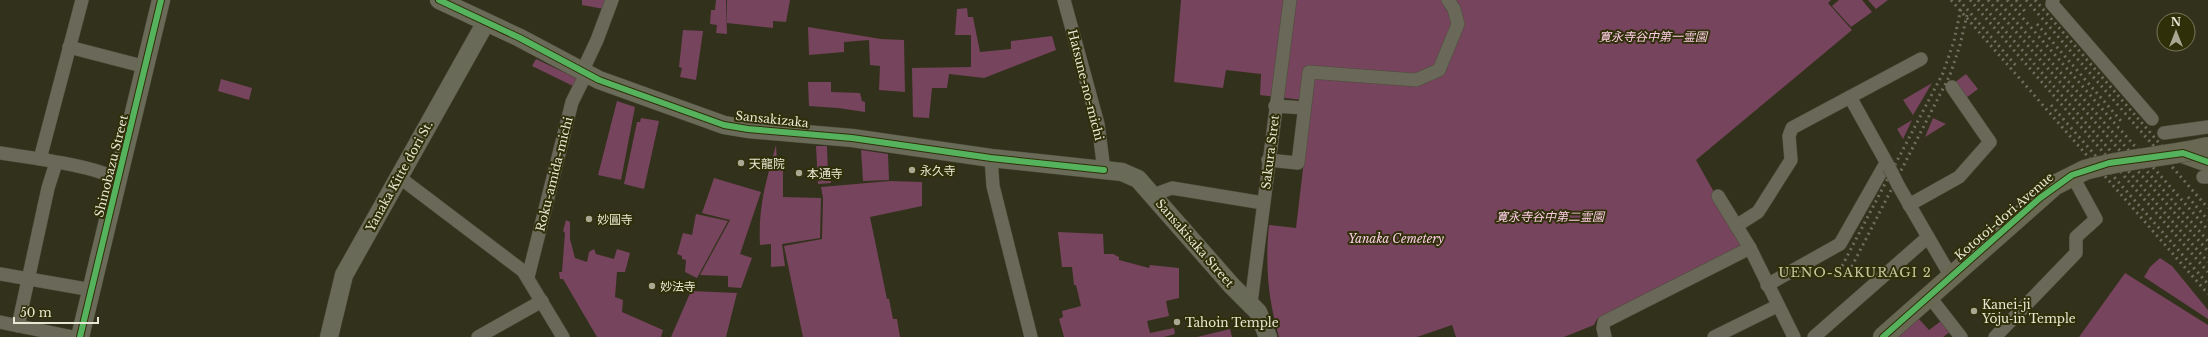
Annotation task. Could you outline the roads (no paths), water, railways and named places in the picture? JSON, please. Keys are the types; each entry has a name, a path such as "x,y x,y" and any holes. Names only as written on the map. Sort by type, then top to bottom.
{"main road":[{"name":"Shinobazu Street","path":"80,337 119,180 161,0"},
{"name":"Sansakizaka","path":"439,0 486,22 584,73 639,95 716,122 738,128 869,140 991,158 1104,170"},
{"name":"Yanaka Kitte dori St.","path":"329,337 344,274 486,22"},
{"path":"2206,172 2183,153 2196,141 2208,137"},
{"name":"Kototoi-dori Avenue","path":"1883,337 2056,185 2078,172 2109,163 2183,153 2208,147"},
{"name":"Kototoi-dori Avenue","path":"2183,153 2208,155"},
{"name":"Sansakisaka Street","path":"1104,170 1131,175 1153,195 1232,286 1251,303 1258,312 1268,337"}],"street":[{"path":"40,159 82,0"},
{"name":"Roku-amida-michi","path":"528,277 572,102 612,0"},
{"name":"Hatsune-no-michi","path":"1064,0 1098,124 1104,170"},
{"name":"Sakura Stret","path":"1251,303 1264,204 1268,160 1290,0"},
{"path":"1268,160 1298,163 1309,72 1416,80 1439,70 1458,24 1454,9 1448,0"},
{"path":"2053,0 2052,4 2152,118"},
{"path":"69,47 146,67"},
{"path":"1736,226 1758,212 1792,160 1789,136 1792,128 1921,59"},
{"path":"1910,205 1959,177 1990,142 1952,87"},
{"path":"1850,97 1928,237 1946,268 1953,275"},
{"path":"1275,106 1304,108"},
{"path":"2164,133 2208,127"},
{"path":"0,154 40,159 108,174 119,180"},
{"path":"991,158 992,186 1031,337"},
{"path":"18,326 48,188 56,163"},
{"path":"1767,285 1840,244 1887,165"},
{"path":"1995,337 2076,253 2076,237 2096,219 2078,172"},
{"path":"399,177 513,262 528,277 563,337"},
{"path":"1153,195 1172,188 1264,204"},
{"path":"1718,196 1750,248 1777,306 1794,337"},
{"path":"1814,337 1928,237"},
{"path":"1605,337 1603,328 1604,322 1750,248"},
{"path":"0,274 92,290"},
{"path":"1929,296 1961,337"},
{"path":"482,336 542,301"},
{"path":"1714,337 1777,306"},
{"path":"0,322 73,337"}],"railway":[{"path":"1951,0 2208,294"},
{"path":"1959,0 2018,68"},
{"path":"1970,0 2208,272"},
{"path":"1978,0 2208,262"},
{"path":"1988,0 2208,251"},
{"path":"1997,0 2208,241"},
{"path":"2007,0 2208,230"},
{"path":"2016,0 2027,14"},
{"path":"2026,0 2208,208"},
{"path":"2035,0 2174,160"},
{"path":"1842,266 1943,73 1954,41 1961,8"},
{"path":"1849,272 1950,75 1960,45 1967,15"},
{"path":"2037,24 2122,122"},
{"path":"2051,105 2208,284"},
{"path":"2188,197 2208,220"}],"place":[{"name":"天龍院","path":"741,163"},
{"name":"永久寺","path":"912,170"},
{"name":"本通寺","path":"799,173"},
{"name":"妙圓寺","path":"589,219"},
{"name":"妙法寺","path":"652,286"},
{"name":"Kanei-ji Yōju‑in Temple","path":"1974,311"},
{"name":"Tahoin Temple","path":"1177,322"}],"district":[{"name":"UENO-SAKURAGI 2","path":"1855,272"}],"park label":[{"name":"寛永寺谷中第一霊園","path":"1653,36"},
{"name":"寛永寺谷中第二霊園","path":"1550,216"},
{"name":"Yanaka Cemetery","path":"1396,238"}]}
